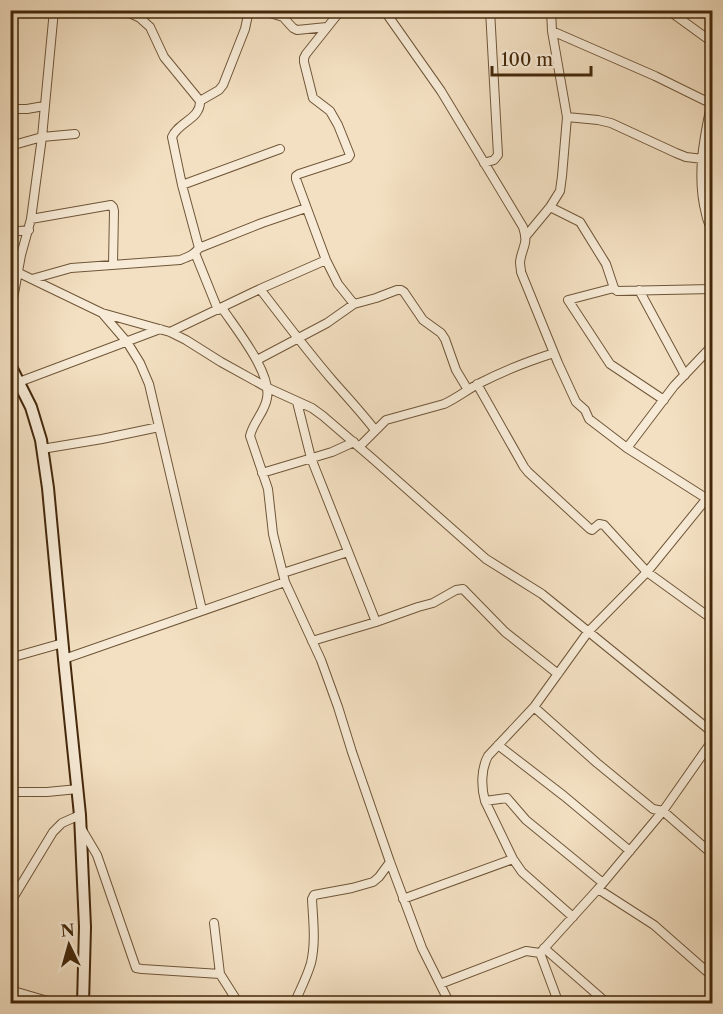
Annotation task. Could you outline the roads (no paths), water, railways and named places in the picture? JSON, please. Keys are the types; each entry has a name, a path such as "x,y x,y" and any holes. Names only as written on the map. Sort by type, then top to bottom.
{"street":[{"path":"10,16 19,10"},
{"path":"10,315 17,272 31,219 42,137 54,10"},
{"path":"123,10 140,18 150,27 164,57 200,101 198,112 175,131 172,137 197,250 220,309 257,360 268,388 263,412 251,430 250,436 268,489 273,534 285,582 312,641 338,707 390,862 422,948 450,1004"},
{"path":"200,101 219,90 223,85 246,29 249,10"},
{"path":"261,10 283,17 297,30 327,27"},
{"path":"341,10 306,54 304,62 314,98 330,111 338,124 350,155 348,158 296,176 326,260 338,284 354,304"},
{"path":"384,10 441,91 523,227 526,236 520,261 521,272 576,402 585,410 589,419 627,448 710,497 647,572 588,633 534,707 485,762 482,779 485,801 513,859 526,877 573,917"},
{"path":"484,163 494,160 498,155 490,10"},
{"path":"526,236 560,191 567,117 552,31 551,10"},
{"path":"668,10 712,42"},
{"path":"552,31 712,102 703,150 702,190 706,214 712,231"},
{"path":"10,109 44,106"},
{"path":"567,117 612,123 676,153 703,159"},
{"path":"10,146 42,137 75,134"},
{"path":"182,185 279,149"},
{"path":"703,150 712,149"},
{"path":"31,219 111,205 114,211 113,265"},
{"path":"550,207 580,222 606,264 617,291 712,290"},
{"path":"32,279 71,268 180,260 189,257 197,250 262,223 306,208"},
{"path":"10,232 28,230"},
{"path":"170,332 326,260"},
{"path":"17,272 102,313 170,332 268,388 312,408 486,559 542,594 712,732"},
{"path":"614,288 568,300 610,364 664,400"},
{"path":"260,289 297,338 375,430"},
{"path":"257,360 327,323 354,304 401,290 423,320 441,333 456,370 468,390"},
{"path":"639,290 685,375"},
{"path":"102,313 127,342 149,384 202,610"},
{"path":"19,382 160,329"},
{"path":"627,448 674,386 712,346"},
{"path":"262,473 357,445 386,420 444,404 477,384 521,363 554,353"},
{"path":"10,365 31,407 42,449 48,488 81,827 85,927 83,1004"},
{"path":"477,384 528,472 590,529 592,530 599,524 604,525 647,572 712,619"},
{"path":"297,402 311,458 376,622"},
{"path":"42,449 159,427"},
{"path":"283,573 348,552"},
{"path":"64,659 285,582"},
{"path":"312,641 433,603 456,590 463,589 505,632 558,674"},
{"path":"10,658 63,643"},
{"path":"534,707 597,763 653,809 663,811 712,854"},
{"path":"542,951 663,811 712,741"},
{"path":"498,745 630,851"},
{"path":"10,792 78,789"},
{"path":"485,801 507,798 526,820 600,886 654,925 712,976"},
{"path":"10,903 53,832 62,823 80,815"},
{"path":"81,827 97,855 136,968 220,974"},
{"path":"403,899 513,859"},
{"path":"294,1004 313,954 312,899 314,895 373,882 390,862"},
{"path":"214,923 220,974 239,1004"},
{"path":"440,984 521,952 542,951 608,1004"},
{"path":"542,951 559,1004"},
{"path":"10,990 58,1004"}]}
